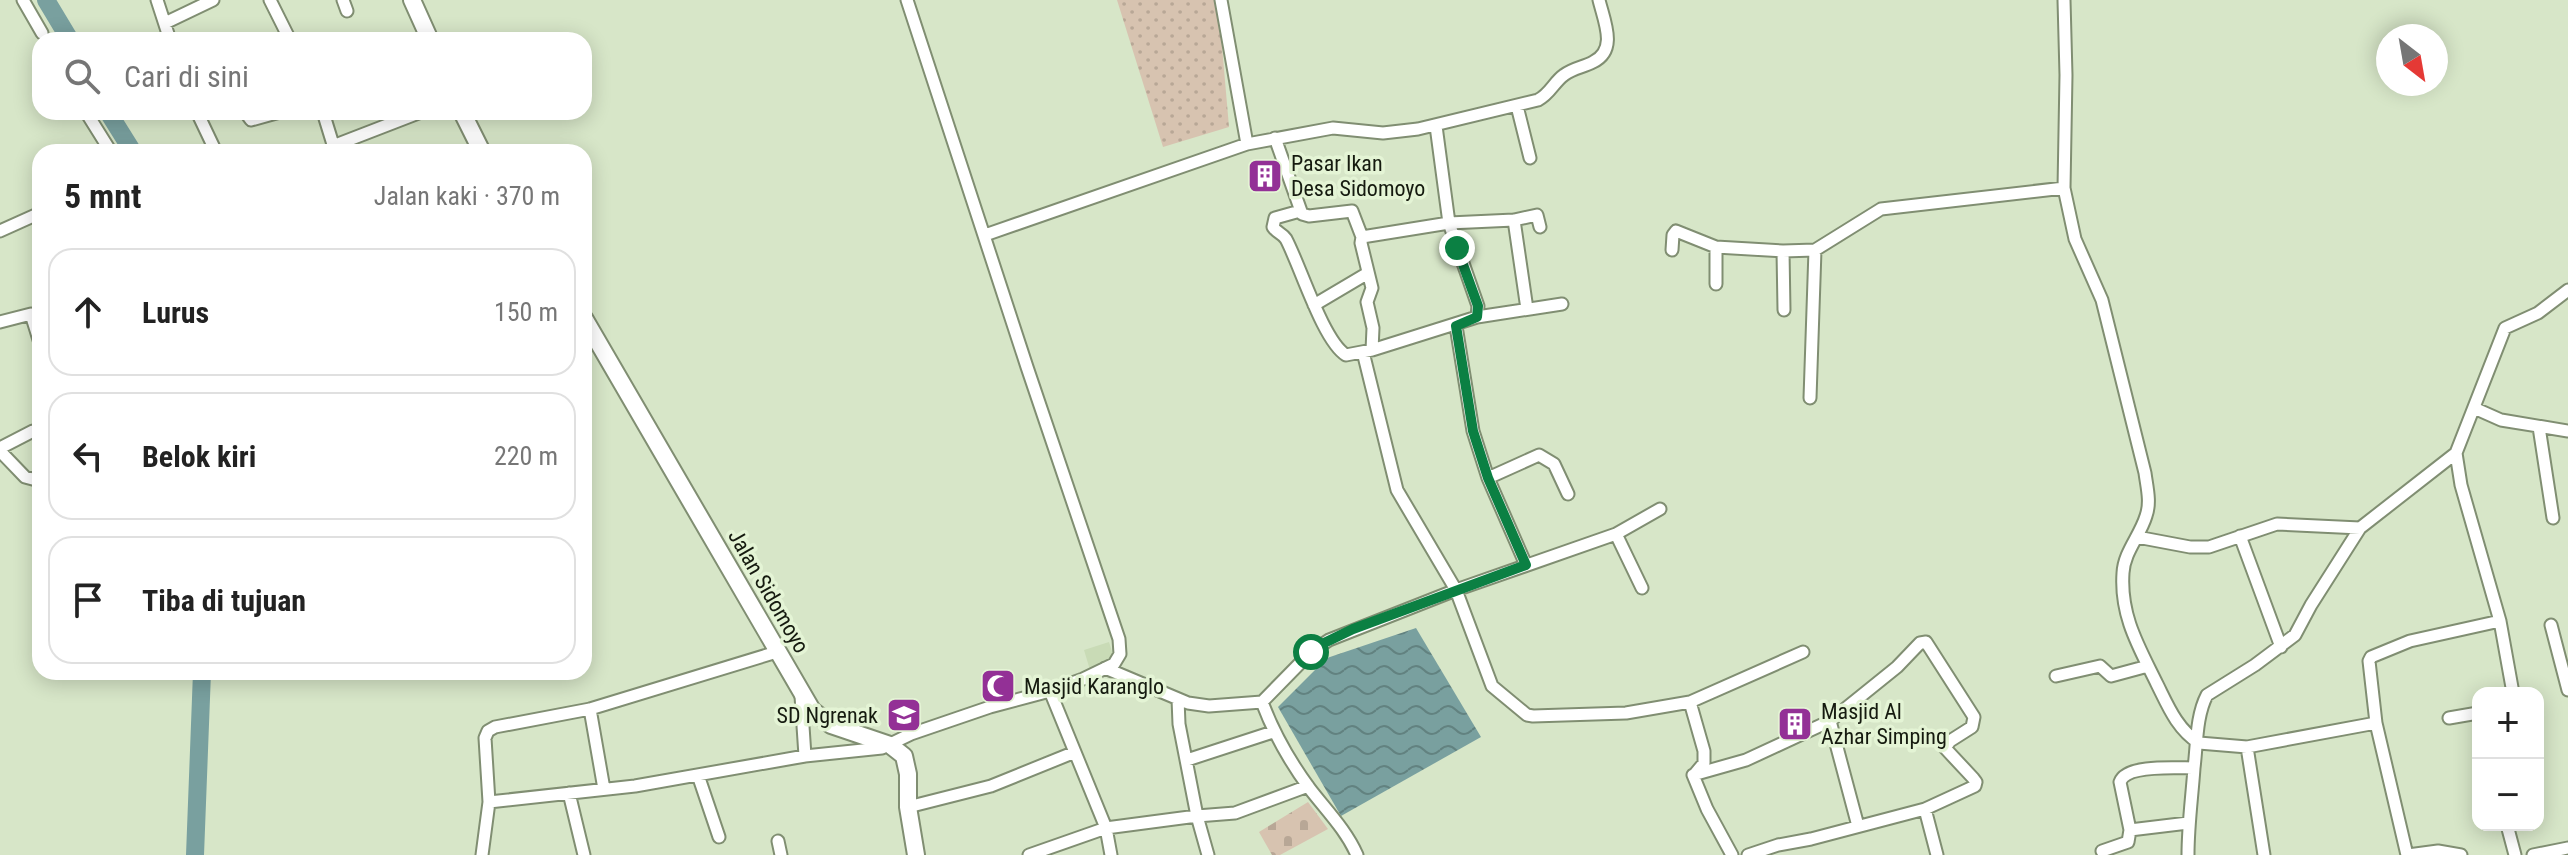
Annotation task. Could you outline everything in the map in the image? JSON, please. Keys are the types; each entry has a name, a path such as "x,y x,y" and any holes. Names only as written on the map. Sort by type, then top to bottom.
{"main road":[{"path":"412,0 426,32"},
{"path":"466,120 478,144"},
{"name":"Jalan Sidomoyo","path":"592,332 812,710 831,725 890,745"},
{"path":"890,745 907,762 908,807 916,855"}],"street":[{"path":"23,0 41,32"},
{"path":"157,0 168,32"},
{"path":"165,23 213,0"},
{"path":"270,0 286,32"},
{"path":"489,802 604,789 805,756 875,749 975,711 1050,691 1114,664 1120,654 1119,639 907,0"},
{"path":"1221,0 1247,144"},
{"path":"985,235 1247,144 1333,128 1383,133 1436,126 1543,98 1567,72 1596,61 1606,53 1608,41 1599,0"},
{"path":"2064,0 2064,188 2075,239 2102,300 2145,473 2149,506 2126,557 2123,571 2124,601 2134,639 2176,720 2203,744 2247,747 2376,723"},
{"path":"1517,106 1530,158"},
{"path":"91,120 106,144"},
{"path":"201,120 212,144"},
{"path":"325,120 333,144"},
{"path":"346,144 402,120"},
{"path":"1436,126 1449,223 1478,306 1477,317"},
{"path":"1275,138 1300,211 1309,216 1352,211 1362,237 1372,288 1367,302 1373,328 1368,351 1397,490 1456,590 1492,686 1527,715 1626,713 1690,702 1803,652"},
{"path":"1672,250 1676,231 1716,247 1815,250 1881,209 2064,188"},
{"path":"1300,211 1275,218 1272,224 1286,240 1314,305 1346,355 1456,326 1477,317 1562,304"},
{"path":"1362,237 1449,223 1514,220 1537,215 1540,227"},
{"path":"0,231 32,217"},
{"path":"1514,220 1527,309"},
{"path":"1716,247 1716,284"},
{"path":"1810,398 1815,250"},
{"path":"1783,251 1784,310"},
{"path":"1314,305 1368,273"},
{"path":"2188,855 2194,768 2203,744 2207,695 2281,647 2297,633 2311,605 2360,528 2456,453 2505,328 2538,313 2568,290"},
{"path":"0,322 32,314"},
{"path":"1456,326 1473,431 1488,478 1526,565"},
{"path":"2474,408 2501,420 2568,431"},
{"path":"2539,427 2553,518"},
{"path":"32,432 0,449 25,477 32,480"},
{"path":"2456,453 2461,485 2500,621 2512,687"},
{"path":"1488,478 1539,455 1554,464 1568,494"},
{"path":"1105,668 1178,699 1209,706 1262,702 1320,645 1456,590 1616,534 1660,509"},
{"path":"2137,537 2190,547 2209,547 2282,523 2360,528"},
{"path":"1616,534 1642,588"},
{"path":"2240,536 2281,647"},
{"path":"2461,855 2438,851 2408,855 2376,723 2369,665 2371,657 2410,641 2500,621"},
{"path":"2551,625 2568,690"},
{"path":"1693,775 1746,760 1830,721 1897,667 1920,643 1926,642 1974,717 1972,727 1950,741 1945,748 1976,782 1969,790 1925,809 1748,855"},
{"path":"482,855 489,802 485,738 488,731 495,727 590,709 780,651"},
{"path":"2056,676 2100,666 2111,676 2148,666"},
{"path":"1050,691 1106,828 1111,855"},
{"path":"801,692 805,756"},
{"path":"1178,699 1179,724 1208,855"},
{"path":"1262,702 1273,732 1308,786 1347,834 1357,855"},
{"path":"1690,702 1704,751 1703,767 1693,775"},
{"path":"590,709 604,789"},
{"path":"2449,718 2472,714"},
{"path":"1830,721 1858,826"},
{"path":"1187,760 1273,732"},
{"path":"2247,747 2264,855"},
{"path":"908,807 991,786 1075,752"},
{"path":"2102,851 2127,844 2130,830 2120,782 2126,772 2194,768"},
{"path":"698,775 719,837"},
{"path":"1693,775 1732,855"},
{"path":"1029,855 1106,828 1235,813 1308,786"},
{"path":"569,793 584,855"},
{"path":"1925,809 1937,855"},
{"path":"2130,830 2188,823"},
{"path":"2509,831 2515,855"},
{"path":"778,841 781,855"},
{"path":"2533,855 2568,848"}],"shaded area":[{"path":"1109,642 1114,658 1090,670 1084,650"},
{"name":"SD Ngrenak","path":"908,698 917,727 900,731 892,703"}],"green space":[{"path":"1117,0 1218,0 1229,127 1163,147"},
{"path":"1308,802 1328,829 1280,855 1272,855 1259,832"}],"water":[{"path":"1416,628 1481,737 1341,816 1278,707 1327,658"}],"waterway":[{"path":"46,0 65,32"},
{"path":"113,120 128,144"},
{"path":"195,855 202,680"}],"place":[{"name":"Pasar Ikan Desa Sidomoyo","path":"1265,176"},
{"name":"Masjid Karanglo","path":"998,686"},
{"name":"SD Ngrenak","path":"904,715"},
{"name":"Masjid Al Azhar Simping","path":"1795,724"}],"route":[{"path":"1311,652 1353,629 1526,565 1488,478 1473,431 1456,326 1477,317 1478,306 1457,248"}]}
